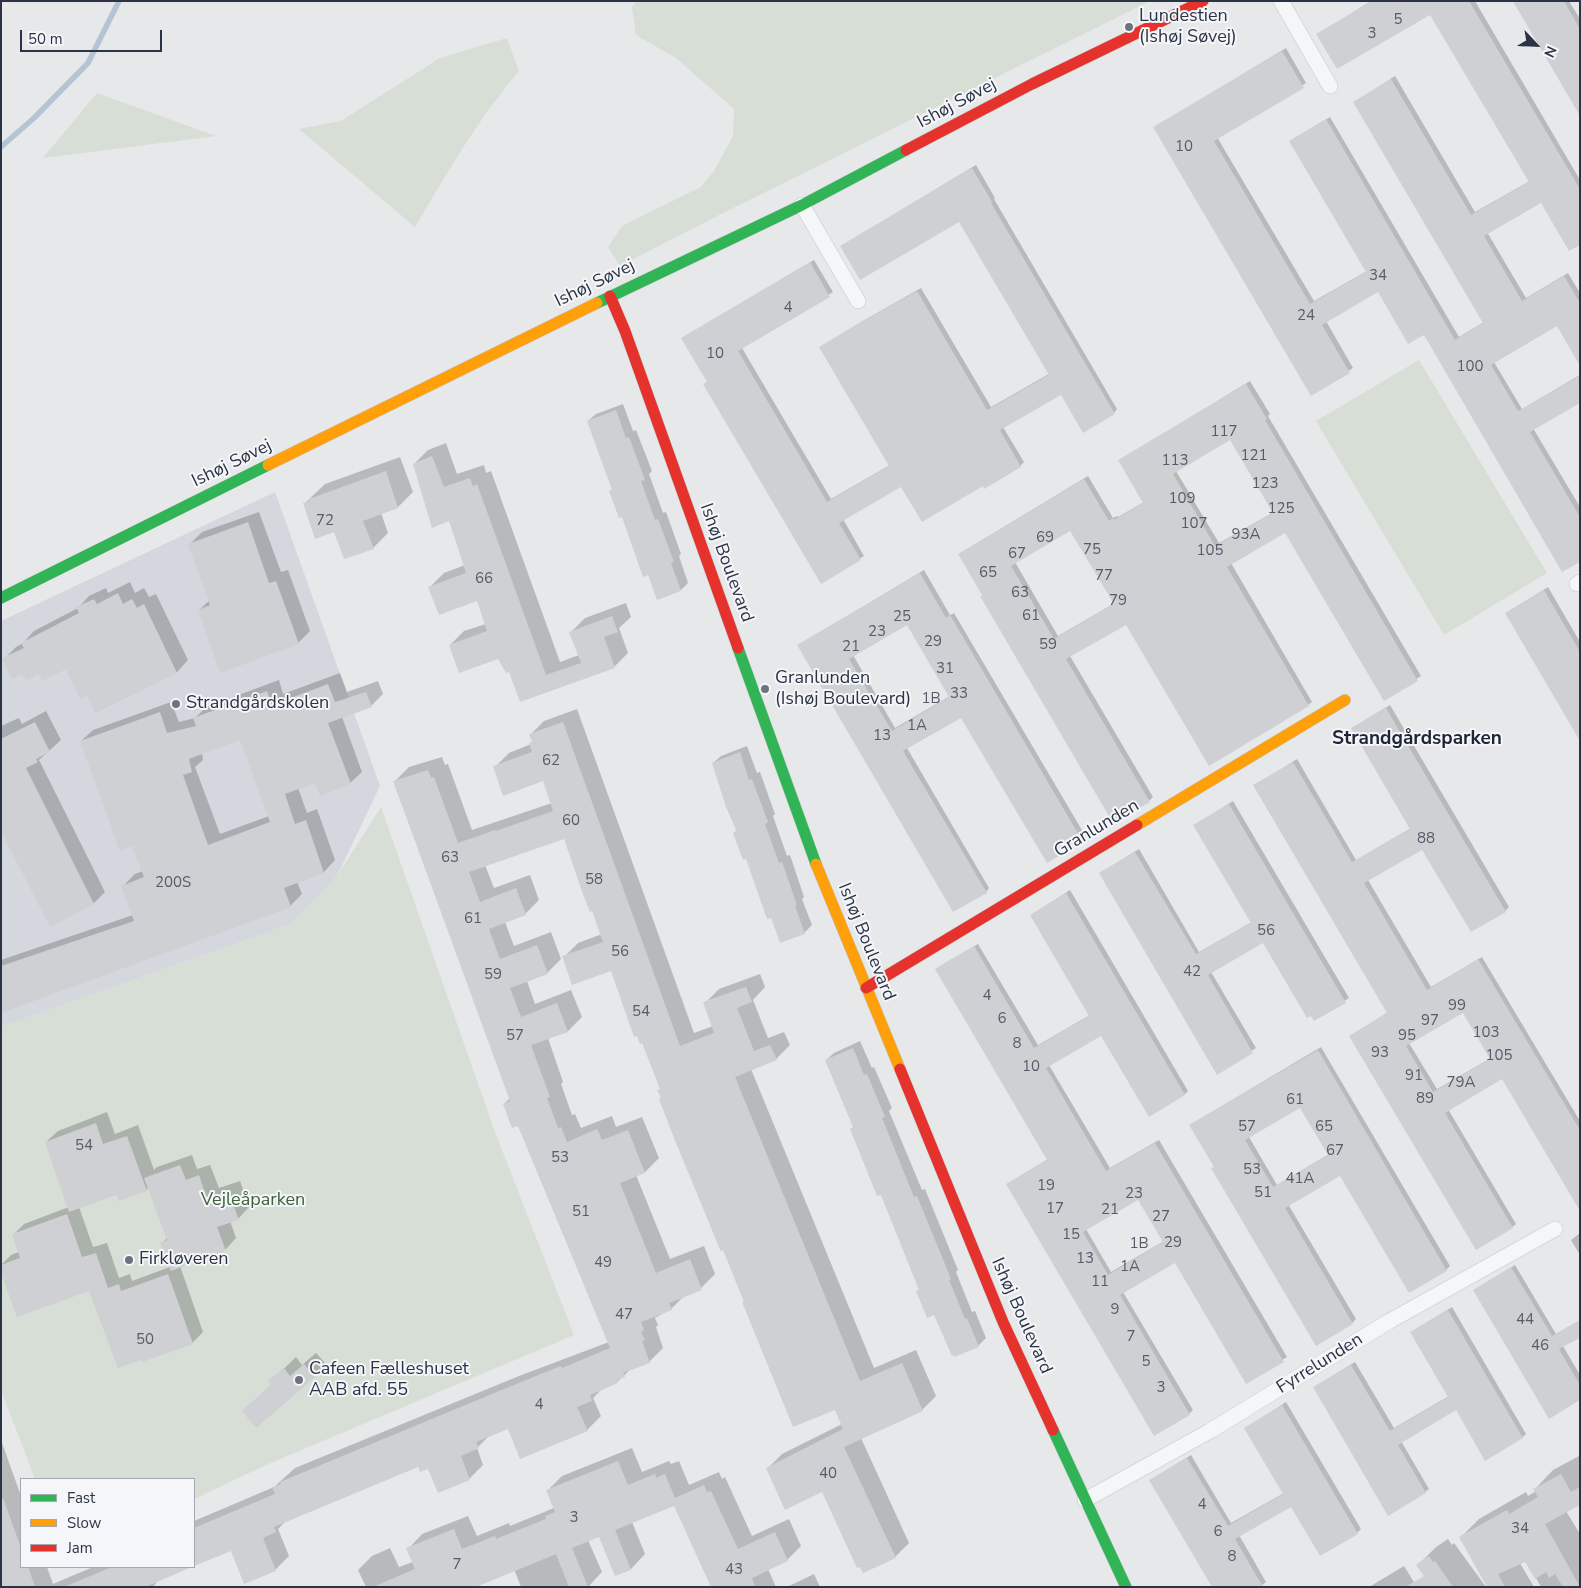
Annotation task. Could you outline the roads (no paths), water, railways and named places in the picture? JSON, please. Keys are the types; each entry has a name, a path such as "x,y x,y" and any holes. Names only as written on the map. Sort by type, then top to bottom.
{"street":[{"name":"Ishøj Søvej","path":"1,598 610,296 802,205 1032,84 1203,1"},
{"path":"1281,1 1330,86"},
{"path":"802,205 858,300"},
{"name":"Ishøj Boulevard","path":"610,296 822,880 1003,1322 1126,1587"},
{"name":"Granlunden","path":"866,988 1345,700"},
{"name":"Fyrrelunden","path":"1085,1500 1210,1431 1388,1322 1555,1230"}],"waterway":[{"path":"1,147 34,118 88,63 119,1"}],"place":[{"name":"Lundestien (Ishøj Søvej)","path":"1129,27"},
{"name":"Granlunden (Ishøj Boulevard)","path":"765,689"},
{"name":"Strandgårdskolen","path":"176,704"},
{"name":"Firkløveren","path":"129,1260"},
{"name":"Cafeen Fælleshuset AAB afd. 55","path":"299,1380"}],"district":[{"name":"Strandgårdsparken","path":"1417,739"}],"park label":[{"name":"Vejleåparken","path":"253,1201"}]}
